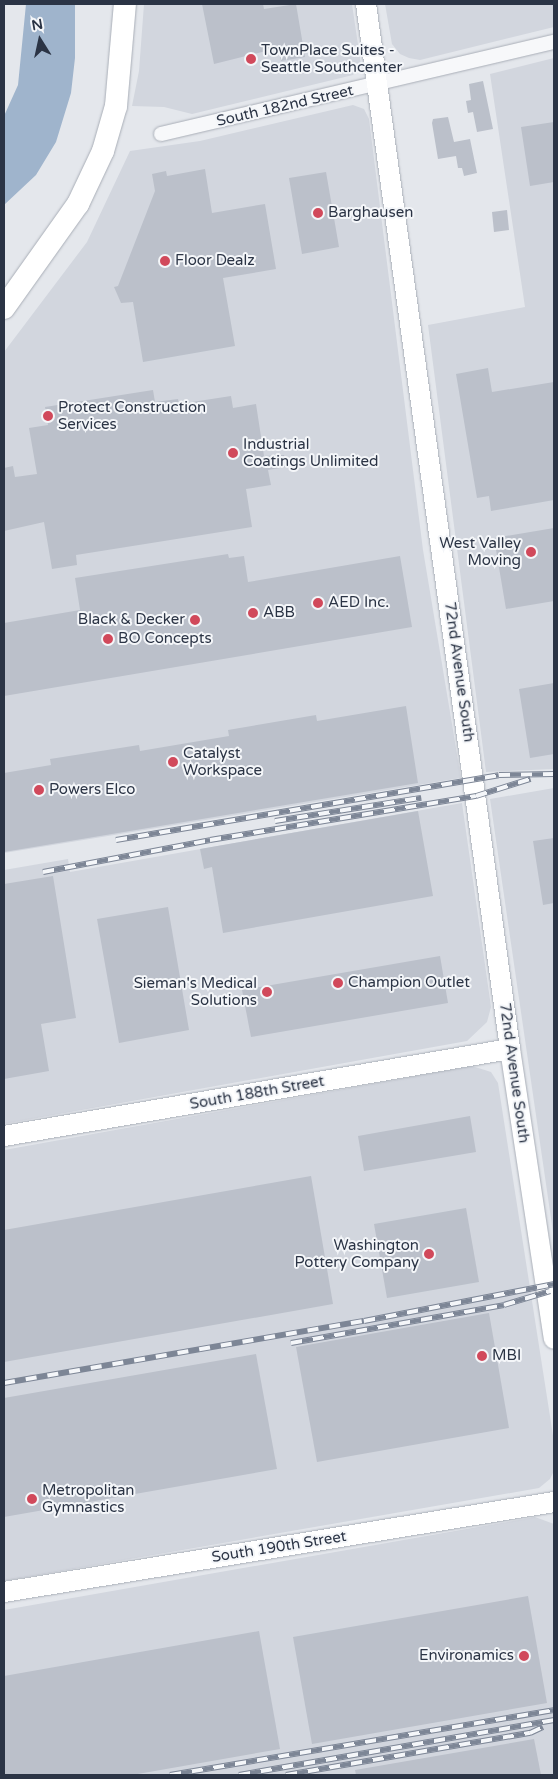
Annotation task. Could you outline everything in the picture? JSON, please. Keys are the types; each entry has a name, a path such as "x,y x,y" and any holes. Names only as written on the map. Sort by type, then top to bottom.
{"main road":[{"path":"4,308 78,204 103,151 116,106 125,4"}],"street":[{"name":"72nd Avenue South","path":"366,4 379,84 510,1049 554,1339"},
{"name":"South 182nd Street","path":"161,134 554,42"},
{"name":"South 188th Street","path":"4,1136 510,1049"},
{"name":"South 190th Street","path":"4,1592 554,1502"}],"shaded area":[{"name":"TownPlace Suites - Seattle Southcenter","path":"144,4 352,4 361,65 353,75 192,114 164,107 132,106 139,71"},
{"path":"385,4 554,4 554,27 420,60 400,54 392,44"},
{"path":"554,58 554,769 486,772 428,325 525,307 490,74"},
{"path":"353,105 364,109 369,119 423,550 461,778 4,853 4,352 87,242 130,151 200,141"},
{"path":"554,788 554,1239 490,799"},
{"path":"462,803 491,1007 487,1022 467,1041 4,1124 4,870 68,859 70,872"},
{"path":"472,1066 491,1072 498,1083 554,1442 554,1471 550,1479 539,1488 4,1581 4,1150"},
{"path":"535,1517 554,1524 554,1775 4,1775 4,1610"}],"water":[{"path":"26,4 75,4 75,58 71,93 56,142 36,175 4,205 4,116 18,85"}],"building":[{"path":"202,4 263,4 264,9 296,4 305,57 281,61 278,48 214,64"},
{"path":"483,81 493,129 477,132 473,112 468,113 466,101 471,100 469,84"},
{"path":"448,117 454,142 470,139 477,173 464,176 462,168 458,168 456,156 438,159 432,123 433,119"},
{"path":"554,122 554,182 530,186 521,127"},
{"path":"205,169 212,213 265,204 276,269 223,278 235,346 143,362 133,302 121,303 114,287 118,286 155,191 152,174 166,171 167,176"},
{"path":"326,172 339,247 302,254 289,178"},
{"path":"507,210 509,230 494,232 492,212"},
{"path":"488,368 492,392 554,382 554,500 491,511 489,496 477,498 456,374"},
{"path":"153,390 155,402 178,399 179,404 231,396 233,408 256,404 264,456 284,455 286,467 268,470 271,485 246,489 252,527 76,555 77,565 52,569 44,522 4,531 4,468 13,466 15,477 37,474 29,428 48,425 45,407"},
{"path":"554,528 554,601 506,609 494,538"},
{"path":"228,554 229,558 244,556 248,582 400,556 412,627 4,696 4,623 80,610 75,578"},
{"path":"554,683 554,754 530,758 519,689"},
{"path":"406,706 418,783 4,852 4,773 51,765 50,759 139,745 140,751 229,736 228,730 316,715 317,721"},
{"path":"418,811 433,896 223,933 212,867 204,869 200,849"},
{"path":"554,838 554,903 543,905 533,841"},
{"path":"53,876 76,1018 41,1024 49,1071 4,1079 4,884"},
{"path":"168,907 189,1030 119,1043 97,919"},
{"path":"440,956 448,1003 251,1037 242,990"},
{"path":"470,1116 476,1152 364,1171 358,1136"},
{"path":"311,1176 333,1304 4,1362 4,1230"},
{"path":"466,1208 479,1282 387,1298 374,1224"},
{"path":"489,1313 509,1428 317,1462 296,1347"},
{"path":"256,1354 277,1469 4,1517 4,1398"},
{"path":"528,1596 547,1703 312,1744 293,1637"},
{"path":"259,1631 280,1749 132,1775 4,1775 4,1676"},
{"path":"534,1739 541,1775 356,1775 355,1770"}],"railway":[{"path":"116,840 499,775 554,774"},
{"path":"43,872 210,840 476,796 530,779"},
{"path":"275,821 421,798"},
{"path":"4,1383 364,1321 554,1284"},
{"path":"291,1343 504,1305 550,1291"},
{"path":"170,1775 554,1710"},
{"path":"239,1775 554,1720"},
{"path":"286,1775 530,1733 543,1727"}],"place":[{"name":"TownPlace Suites - Seattle Southcenter","path":"251,59"},
{"name":"Barghausen","path":"318,213"},
{"name":"Floor Dealz","path":"165,261"},
{"name":"Protect Construction Services","path":"48,416"},
{"name":"Industrial Coatings Unlimited","path":"233,453"},
{"name":"West Valley Moving","path":"531,552"},
{"name":"AED Inc.","path":"318,603"},
{"name":"ABB","path":"253,613"},
{"name":"Black & Decker","path":"195,620"},
{"name":"BO Concepts","path":"108,639"},
{"name":"Catalyst Workspace","path":"173,762"},
{"name":"Powers Elco","path":"39,790"},
{"name":"Champion Outlet","path":"338,983"},
{"name":"Sieman's Medical Solutions","path":"267,992"},
{"name":"Washington Pottery Company","path":"429,1254"},
{"name":"MBI","path":"482,1356"},
{"name":"Metropolitan Gymnastics","path":"32,1499"},
{"name":"Environamics","path":"524,1656"}]}
